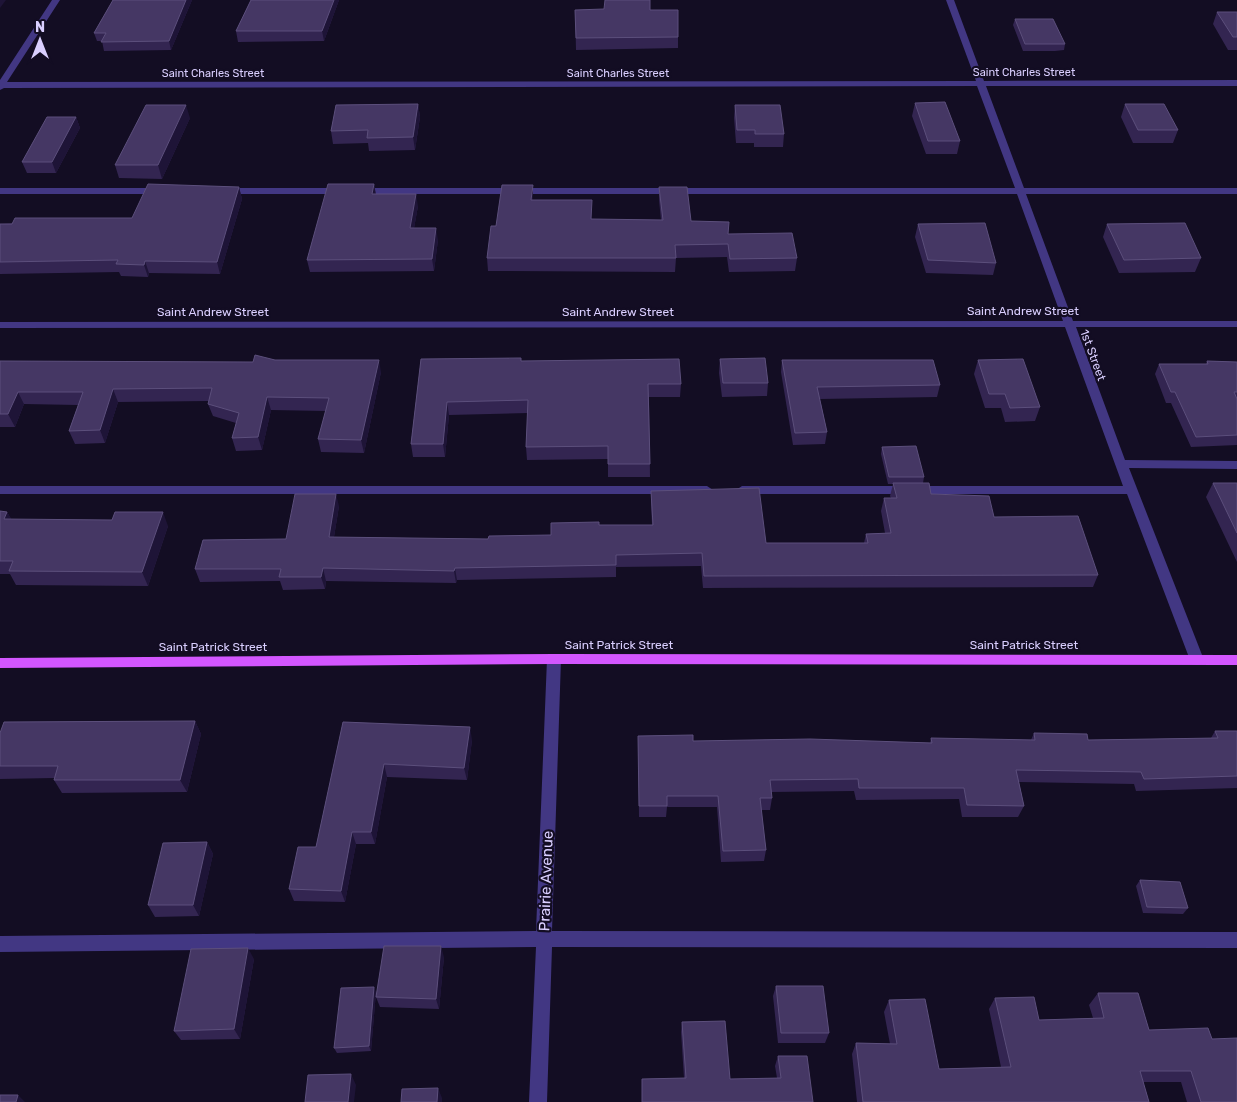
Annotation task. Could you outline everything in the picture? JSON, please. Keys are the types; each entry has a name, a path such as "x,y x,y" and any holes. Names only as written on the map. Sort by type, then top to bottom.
{"main road":[{"name":"Saint Patrick Street","path":"0,663 554,659 1237,660"}],"street":[{"path":"0,86 56,0"},
{"name":"1st Street","path":"950,0 1068,324 1196,660"},
{"name":"Saint Charles Street","path":"0,86 1237,83"},
{"path":"0,191 168,191"},
{"path":"218,191 1237,191"},
{"name":"Saint Andrew Street","path":"0,325 1237,324"},
{"path":"1121,464 1237,465"},
{"path":"0,490 1131,490"},
{"name":"Prairie Avenue","path":"538,1102 554,659"},
{"path":"0,944 544,939 1237,940"}],"building":[{"path":"113,0 186,0 169,41 101,42 106,33 94,33"},
{"path":"251,0 334,0 322,31 236,31"},
{"path":"605,0 650,0 650,10 678,10 678,37 576,38 575,10 604,9"},
{"path":"1217,12 1237,12 1237,37 1233,37"},
{"path":"1015,19 1053,19 1065,44 1025,44"},
{"path":"945,102 960,141 928,141 915,103"},
{"path":"418,104 413,137 367,138 368,130 331,131 336,105"},
{"path":"1125,104 1164,104 1178,130 1138,130"},
{"path":"146,105 186,105 158,165 115,165"},
{"path":"735,105 780,105 784,134 755,134 755,130 737,130"},
{"path":"47,117 76,117 52,162 22,162"},
{"path":"148,184 239,187 217,262 145,261 144,265 116,264 118,260 0,262 0,224 12,224 15,218 132,218"},
{"path":"328,184 374,184 372,194 416,194 410,228 436,228 432,259 307,260"},
{"path":"502,185 533,185 531,200 592,200 591,219 663,220 659,187 687,187 691,221 729,222 728,234 792,233 797,258 730,259 728,244 675,245 676,258 487,258 491,226 496,226"},
{"path":"985,223 996,263 928,260 918,224"},
{"path":"1185,223 1201,258 1124,260 1107,224"},
{"path":"255,355 275,360 379,360 361,440 318,439 329,398 267,397 258,437 232,438 239,413 208,404 212,388 113,389 100,430 69,431 83,392 18,392 8,414 0,414 0,361 253,362"},
{"path":"521,358 521,361 679,359 681,384 648,384 650,464 608,464 608,446 526,447 528,400 447,402 443,444 411,444 421,359"},
{"path":"765,358 768,383 723,383 720,359"},
{"path":"1023,359 1040,407 1010,408 1005,394 989,394 978,360"},
{"path":"782,360 933,360 940,385 817,387 827,432 795,433"},
{"path":"1207,361 1237,362 1237,392 1234,392 1237,399 1237,435 1196,437 1175,392 1171,392 1159,364 1208,364"},
{"path":"916,446 924,477 889,477 882,447"},
{"path":"893,483 929,483 931,494 989,496 994,517 1078,516 1098,575 704,576 702,553 616,555 616,565 455,568 454,571 323,568 321,577 279,577 281,569 195,569 203,540 286,539 295,494 336,494 329,537 488,539 489,536 551,535 551,523 599,522 599,525 653,525 651,491 759,488 766,543 868,543 866,534 891,533 884,498 897,498"},
{"path":"1213,483 1237,483 1237,533"},
{"path":"0,511 7,512 4,519 112,520 115,512 163,512 142,572 9,571 13,561 0,561"},
{"path":"195,721 180,780 54,780 58,766 0,766 0,733 4,722"},
{"path":"343,722 470,727 464,768 384,764 371,832 352,832 341,891 289,889 298,847 316,847"},
{"path":"1215,731 1237,731 1237,776 1144,779 1141,772 1016,770 1024,806 967,805 964,788 859,788 858,779 770,780 772,798 760,798 766,850 723,851 718,796 667,796 667,806 639,806 638,736 693,735 693,741 810,739 932,743 931,738 1035,740 1034,733 1087,734 1088,740 1218,738"},
{"path":"207,842 193,905 148,905 163,843"},
{"path":"1140,880 1180,882 1188,908 1147,907"},
{"path":"384,946 441,946 436,999 376,997"},
{"path":"248,948 234,1029 174,1031 191,949"},
{"path":"776,986 823,986 829,1033 781,1033"},
{"path":"374,987 369,1046 334,1048 341,988"},
{"path":"1098,993 1138,993 1149,1030 1208,1028 1212,1039 1237,1038 1237,1102 1201,1102 1191,1071 1140,1071 1149,1102 863,1102 856,1043 897,1044 889,1000 925,999 939,1069 1011,1067 995,998 1034,997 1039,1020 1104,1018"},
{"path":"725,1021 730,1079 781,1078 778,1056 807,1056 813,1102 642,1102 642,1079 686,1078 682,1022"},
{"path":"351,1074 348,1102 305,1102 308,1075"},
{"path":"438,1088 437,1102 401,1102 402,1089"},
{"path":"0,1095 18,1095 16,1102 0,1102"}]}
